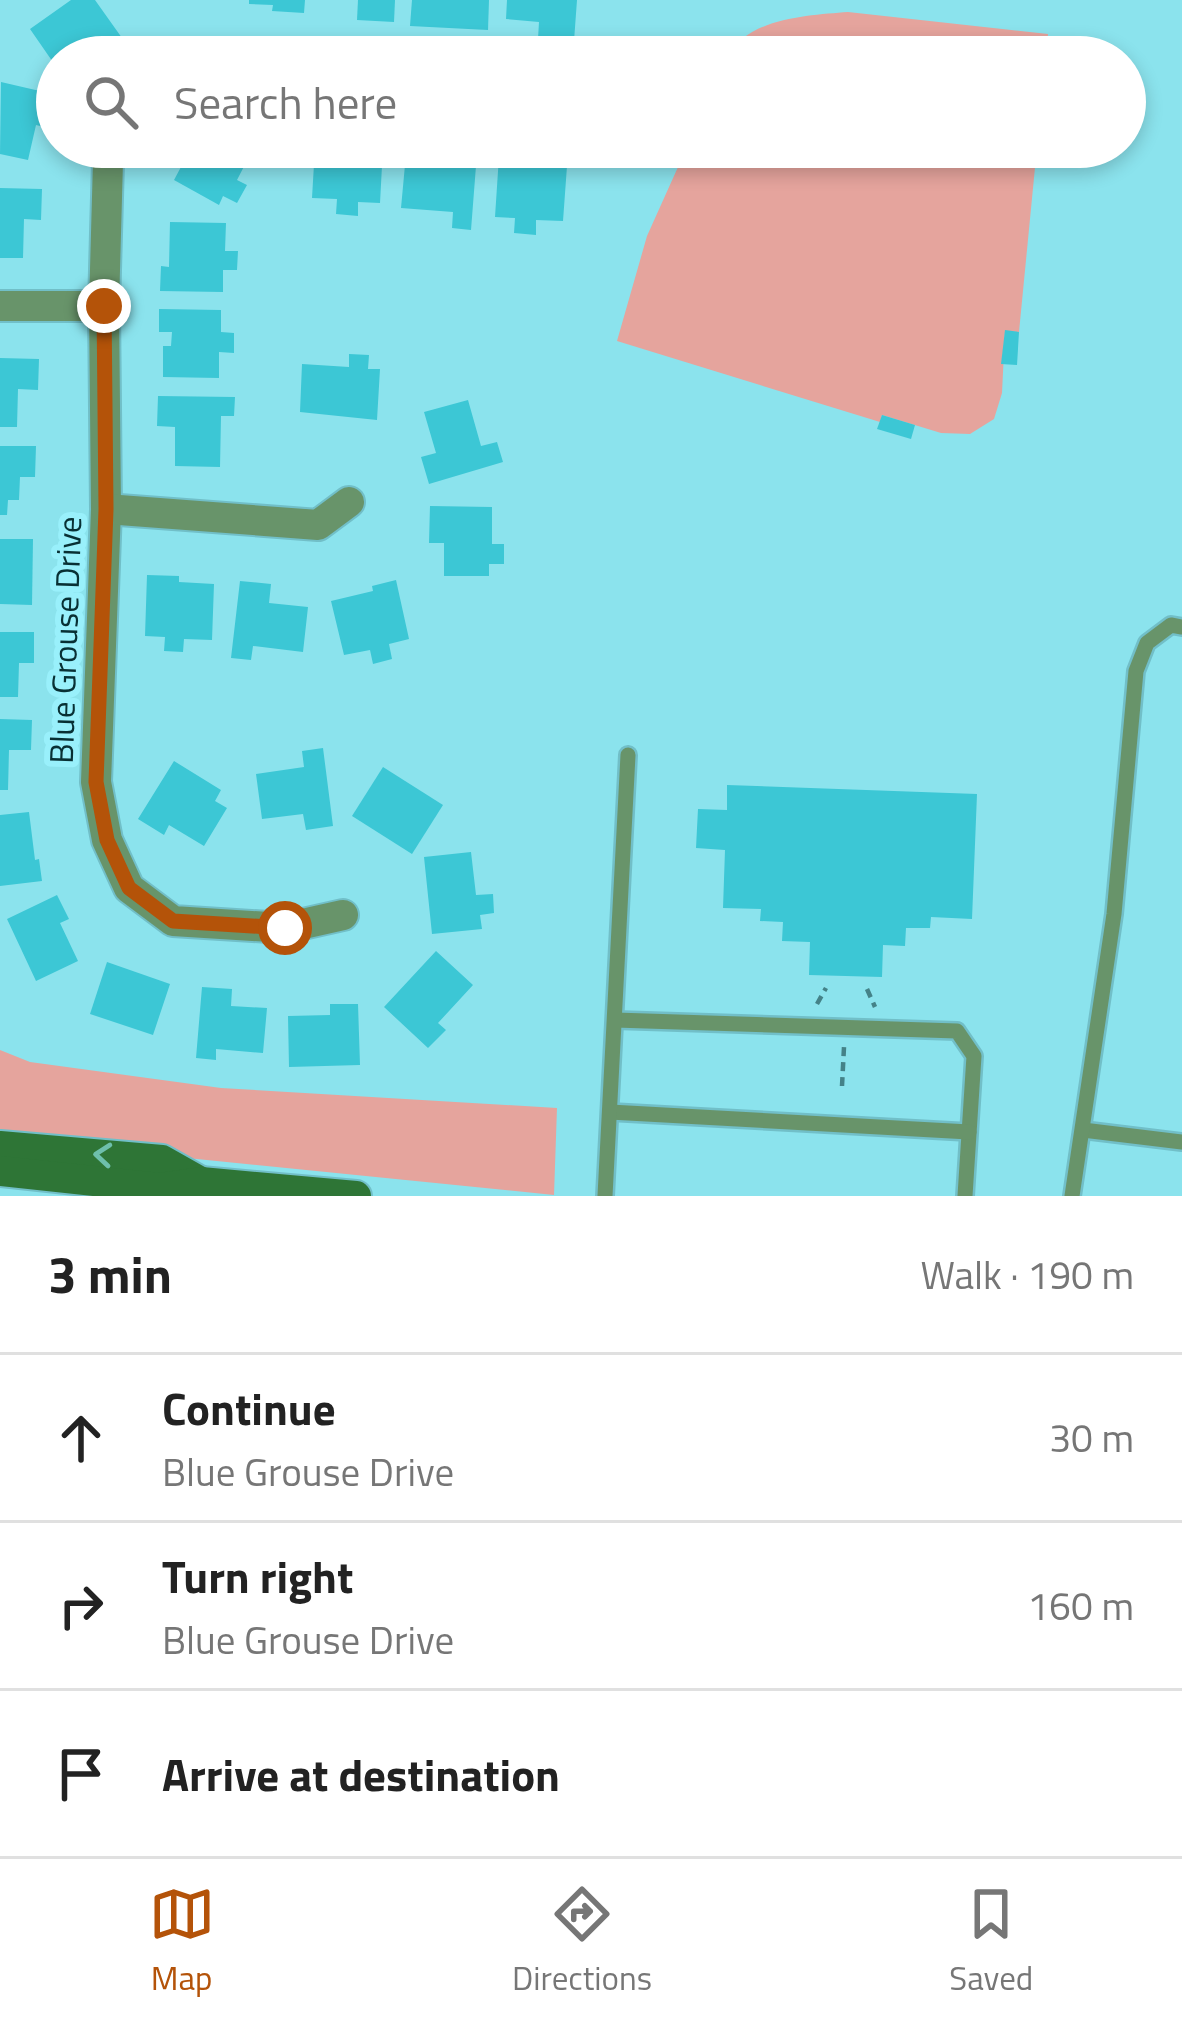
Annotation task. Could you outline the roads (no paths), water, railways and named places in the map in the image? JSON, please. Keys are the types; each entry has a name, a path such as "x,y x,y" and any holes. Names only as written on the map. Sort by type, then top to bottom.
{"street":[{"name":"Blue Grouse Drive","path":"109,168 104,306 106,509 96,782 107,840 129,888 173,921 285,928 343,915"},
{"path":"0,306 104,306"},
{"path":"106,509 319,525 349,502"},
{"path":"0,1146 161,1160 201,1182"},
{"path":"0,1171 159,1188 201,1182 356,1196"}],"lane":[{"path":"1072,1196 1114,914 1136,671 1147,643 1171,625 1182,627"},
{"path":"605,1196 628,755"},
{"path":"614,1020 957,1031 974,1056 965,1196"},
{"path":"610,1112 969,1132"},
{"path":"1083,1130 1182,1142"}]}
